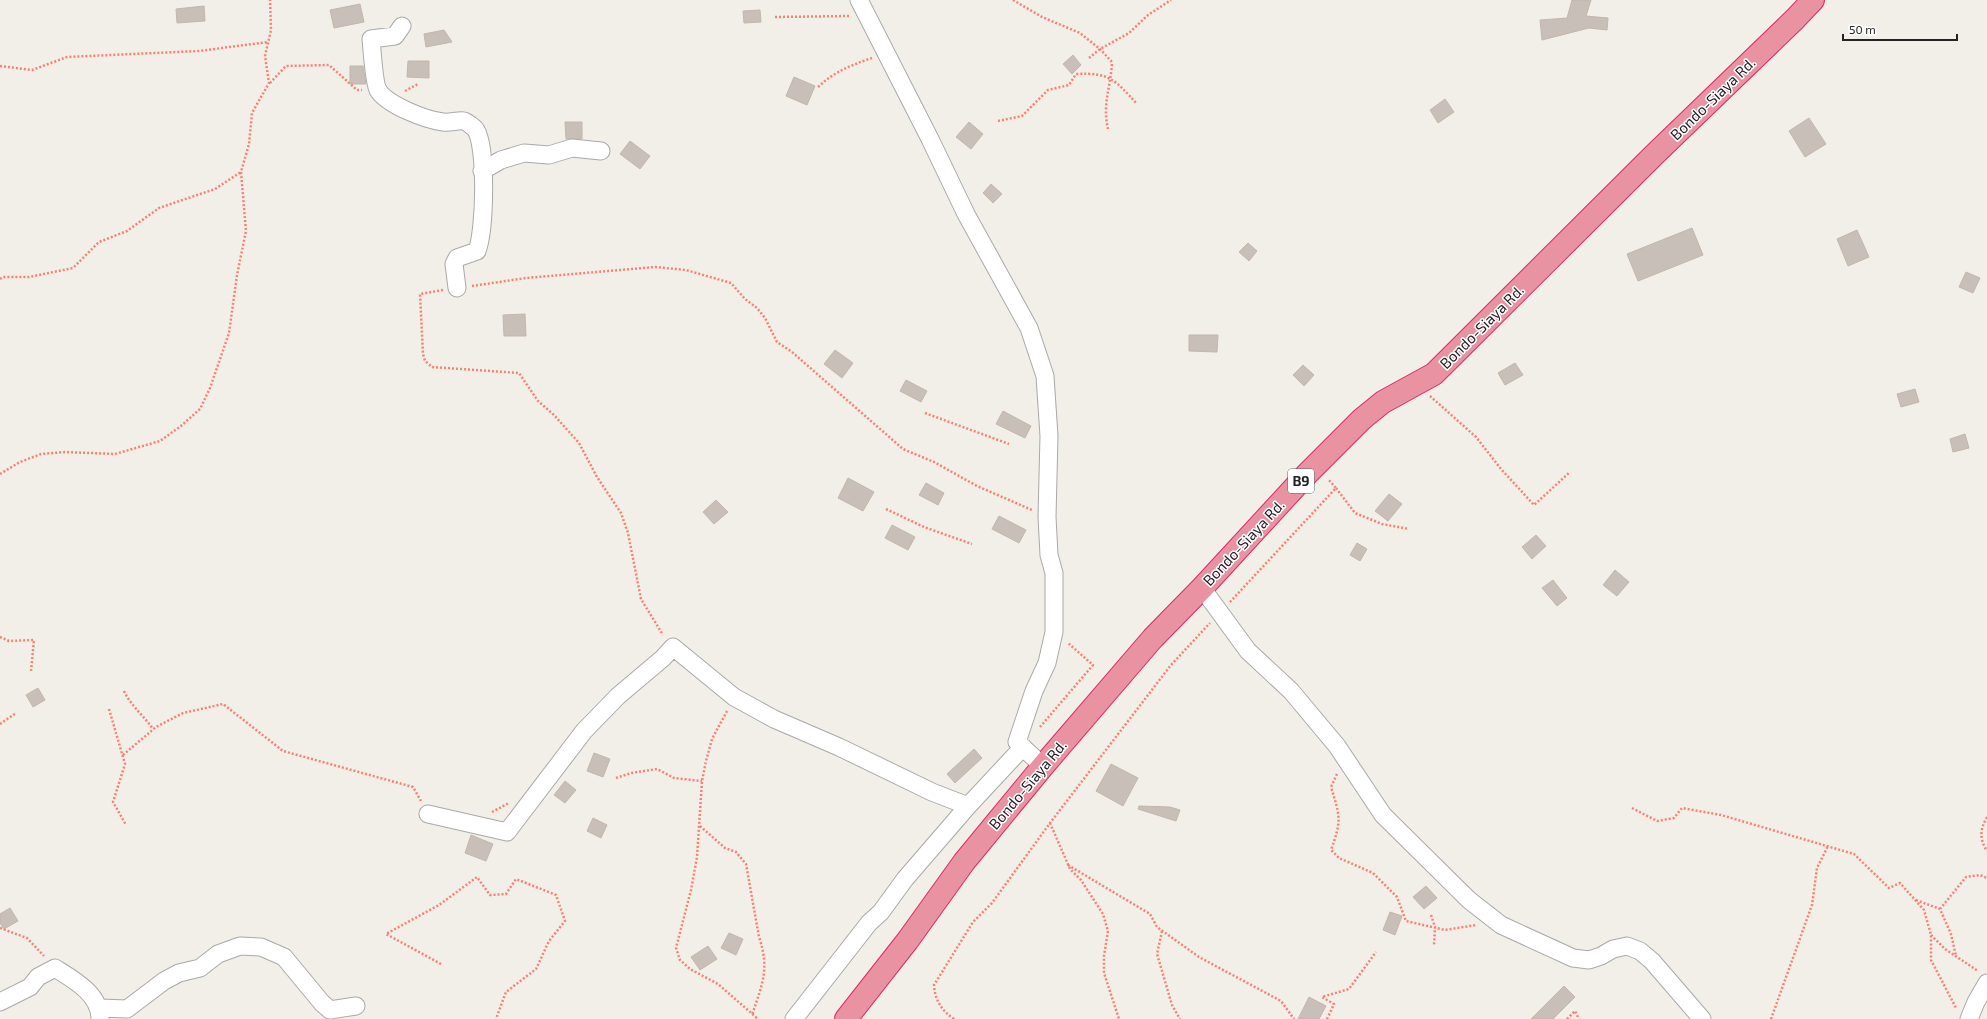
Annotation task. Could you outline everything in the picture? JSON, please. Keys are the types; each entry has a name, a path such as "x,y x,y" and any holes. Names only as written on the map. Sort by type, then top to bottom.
{"highway":[{"name":"Bondo-Siaya Rd.","path":"846,1019 908,940 964,862 1043,766 1153,638 1202,588 1315,466 1362,419 1383,402 1434,374 1655,154 1796,19 1813,0"}],"street":[{"path":"859,0 930,138 966,214 1029,328 1045,376 1049,436 1047,517 1049,555 1054,573 1054,632 1047,663 1034,691 1017,742 1043,766"},
{"path":"402,26 395,36 371,39 378,89 384,97 420,117 444,122 465,121 476,130 482,153 484,213 480,241 477,251 457,258 454,264 456,288"},
{"path":"482,170 501,160 524,153 549,155 572,148 601,151"},
{"path":"1202,588 1248,651 1287,687 1337,746 1383,815 1469,900 1496,921 1527,938 1573,958 1589,960 1627,946 1640,951 1652,961 1702,1019"},
{"path":"428,814 507,832 584,731 618,696 663,658 673,647 734,697 774,719 839,747 932,792 968,806"},
{"path":"794,1019 869,923 881,912 905,879 968,806 1023,747"},
{"path":"0,1002 30,987 38,977 55,968 84,986 100,1014 127,1010 164,981 180,973 200,968 218,954 240,946 261,947 284,957 322,1003 330,1010 356,1006"},
{"path":"1964,1016 1976,1002 1983,978"}],"path":[{"path":"269,83 265,56 271,30 270,0"},
{"path":"1013,0 1042,17 1080,33 1100,49 1112,62 1104,114 1108,128"},
{"path":"1089,58 1100,49 1129,33 1148,16 1171,0"},
{"path":"775,18 867,16"},
{"path":"0,66 32,70 67,57 199,51 268,42"},
{"path":"818,87 831,75 852,64 886,53"},
{"path":"0,474 20,462 41,454 65,452 115,454 160,441 181,426 200,409 210,388 229,333 237,275 246,231 241,172 249,144 252,113 269,83 286,66 329,65"},
{"path":"998,120 1022,116 1048,90 1069,85 1076,74 1092,73 1110,78 1116,81 1137,104"},
{"path":"0,279 3,277 30,277 73,268 99,242 127,231 159,208 215,189 241,172"},
{"path":"673,647 662,634 641,599 628,533 621,513 597,477 579,443 565,426 538,401 519,373 432,368 425,362 422,347 420,294 526,278 655,267 686,270 731,283 745,299 757,308 765,318 778,342 792,352 903,449 934,462 977,486 1047,517"},
{"path":"1416,384 1476,437 1501,469 1534,505 1570,472"},
{"path":"925,413 1009,444"},
{"path":"1315,466 1336,488 1355,513 1382,524 1409,529"},
{"path":"954,1019 942,1010 935,995 934,985 973,922 992,903 1050,822 1171,665 1336,488"},
{"path":"886,509 924,527 972,544"},
{"path":"1023,747 1093,665 1054,632"},
{"path":"0,638 9,641 34,640 31,671"},
{"path":"124,692 129,702 145,718 153,730"},
{"path":"734,697 712,739 702,781 697,857 691,890 676,948 680,960 690,969 718,984 758,1019"},
{"path":"123,755 153,730 183,713 223,704 283,751 413,787 428,814"},
{"path":"109,709 125,764 113,802 126,825"},
{"path":"0,724 16,713"},
{"path":"616,778 631,773 656,768 674,778 702,781"},
{"path":"1337,774 1331,787 1338,810 1339,827 1331,850 1339,858 1373,873 1397,897 1406,921 1445,930 1496,921"},
{"path":"469,823 510,802 531,800"},
{"path":"1632,808 1657,821 1674,818 1682,808 1721,815 1854,854 1889,888 1900,883 1924,910 1931,935 1931,960 1964,1016"},
{"path":"1987,817 1981,828 1981,841 1987,850"},
{"path":"1050,822 1068,865 1081,880 1099,909 1108,931 1104,956 1104,973 1119,1019"},
{"path":"699,826 725,848 736,852 746,864 762,948 765,975 752,1015"},
{"path":"1771,1019 1812,905 1817,868 1828,846"},
{"path":"1068,865 1150,914 1157,927 1199,957 1281,1001 1294,1019"},
{"path":"1940,909 1966,877 1980,875 1987,878"},
{"path":"442,964 386,934 438,905 477,877 490,895 506,894 516,879 556,895 565,921 550,941 536,968 506,992 496,1019"},
{"path":"1915,899 1940,909 1951,934 1956,956"},
{"path":"1431,915 1435,927 1434,945"},
{"path":"0,928 27,938 55,968"},
{"path":"1162,930 1157,954 1172,1005 1180,1019"},
{"path":"1931,935 1945,949 1976,969 1983,978"},
{"path":"1326,1019 1334,1004 1322,997 1349,989 1376,952"},
{"path":"1567,1019 1575,1011 1579,1019"}],"building":[{"path":"1572,0 1591,0 1586,16 1608,18 1607,30 1589,28 1542,40 1540,20 1567,18"},
{"path":"360,4 364,22 334,28 330,10"},
{"path":"204,6 205,21 177,23 176,9"},
{"path":"760,10 761,22 744,23 743,11"},
{"path":"444,30 452,42 426,47 424,34"},
{"path":"1073,55 1081,65 1072,74 1063,64"},
{"path":"408,61 429,61 429,78 407,77"},
{"path":"350,66 363,66 366,84 350,84"},
{"path":"794,77 815,86 807,105 786,96"},
{"path":"1445,99 1454,112 1438,123 1430,110"},
{"path":"1809,118 1826,144 1805,157 1789,131"},
{"path":"565,122 582,122 582,139 566,139"},
{"path":"969,122 983,134 971,149 956,137"},
{"path":"630,141 650,156 640,169 620,154"},
{"path":"991,184 1002,194 993,203 983,193"},
{"path":"1692,228 1703,255 1638,281 1627,254"},
{"path":"1857,230 1869,257 1848,266 1837,239"},
{"path":"1248,243 1257,251 1249,261 1239,252"},
{"path":"1966,272 1980,278 1973,293 1959,287"},
{"path":"525,314 526,336 504,336 503,315"},
{"path":"1189,335 1218,335 1217,352 1189,351"},
{"path":"835,350 853,363 842,378 824,364"},
{"path":"1515,363 1523,375 1505,385 1498,373"},
{"path":"1303,365 1314,375 1304,386 1293,375"},
{"path":"906,380 927,391 921,402 900,391"},
{"path":"1915,389 1919,402 1901,407 1897,394"},
{"path":"1003,411 1031,426 1025,438 996,424"},
{"path":"1965,434 1969,448 1953,452 1950,439"},
{"path":"848,478 874,492 863,511 838,498"},
{"path":"926,483 944,493 938,505 919,495"},
{"path":"1389,494 1402,504 1388,521 1375,511"},
{"path":"716,500 728,512 714,524 703,512"},
{"path":"999,516 1026,530 1019,543 992,529"},
{"path":"892,525 915,537 908,550 885,538"},
{"path":"1536,535 1546,546 1532,559 1522,547"},
{"path":"1357,543 1367,549 1360,561 1350,555"},
{"path":"1615,570 1629,582 1617,596 1603,585"},
{"path":"1553,580 1567,598 1557,606 1542,588"},
{"path":"38,688 45,700 33,707 26,695"},
{"path":"974,749 982,758 955,783 947,774"},
{"path":"594,753 610,759 603,777 587,771"},
{"path":"1111,764 1138,778 1123,806 1096,791"},
{"path":"565,781 576,790 565,803 554,795"},
{"path":"1139,806 1170,807 1180,810 1176,821 1138,809"},
{"path":"593,818 607,825 601,838 587,831"},
{"path":"471,835 493,844 486,861 465,853"},
{"path":"1426,886 1437,898 1424,909 1413,897"},
{"path":"10,908 18,921 4,929 0,923 0,914"},
{"path":"1390,912 1402,916 1395,935 1383,930"},
{"path":"729,933 743,939 736,955 721,948"},
{"path":"708,946 717,959 700,970 691,957"},
{"path":"1564,986 1575,997 1553,1019 1531,1019"},
{"path":"1309,997 1326,1006 1319,1019 1298,1019"}]}
